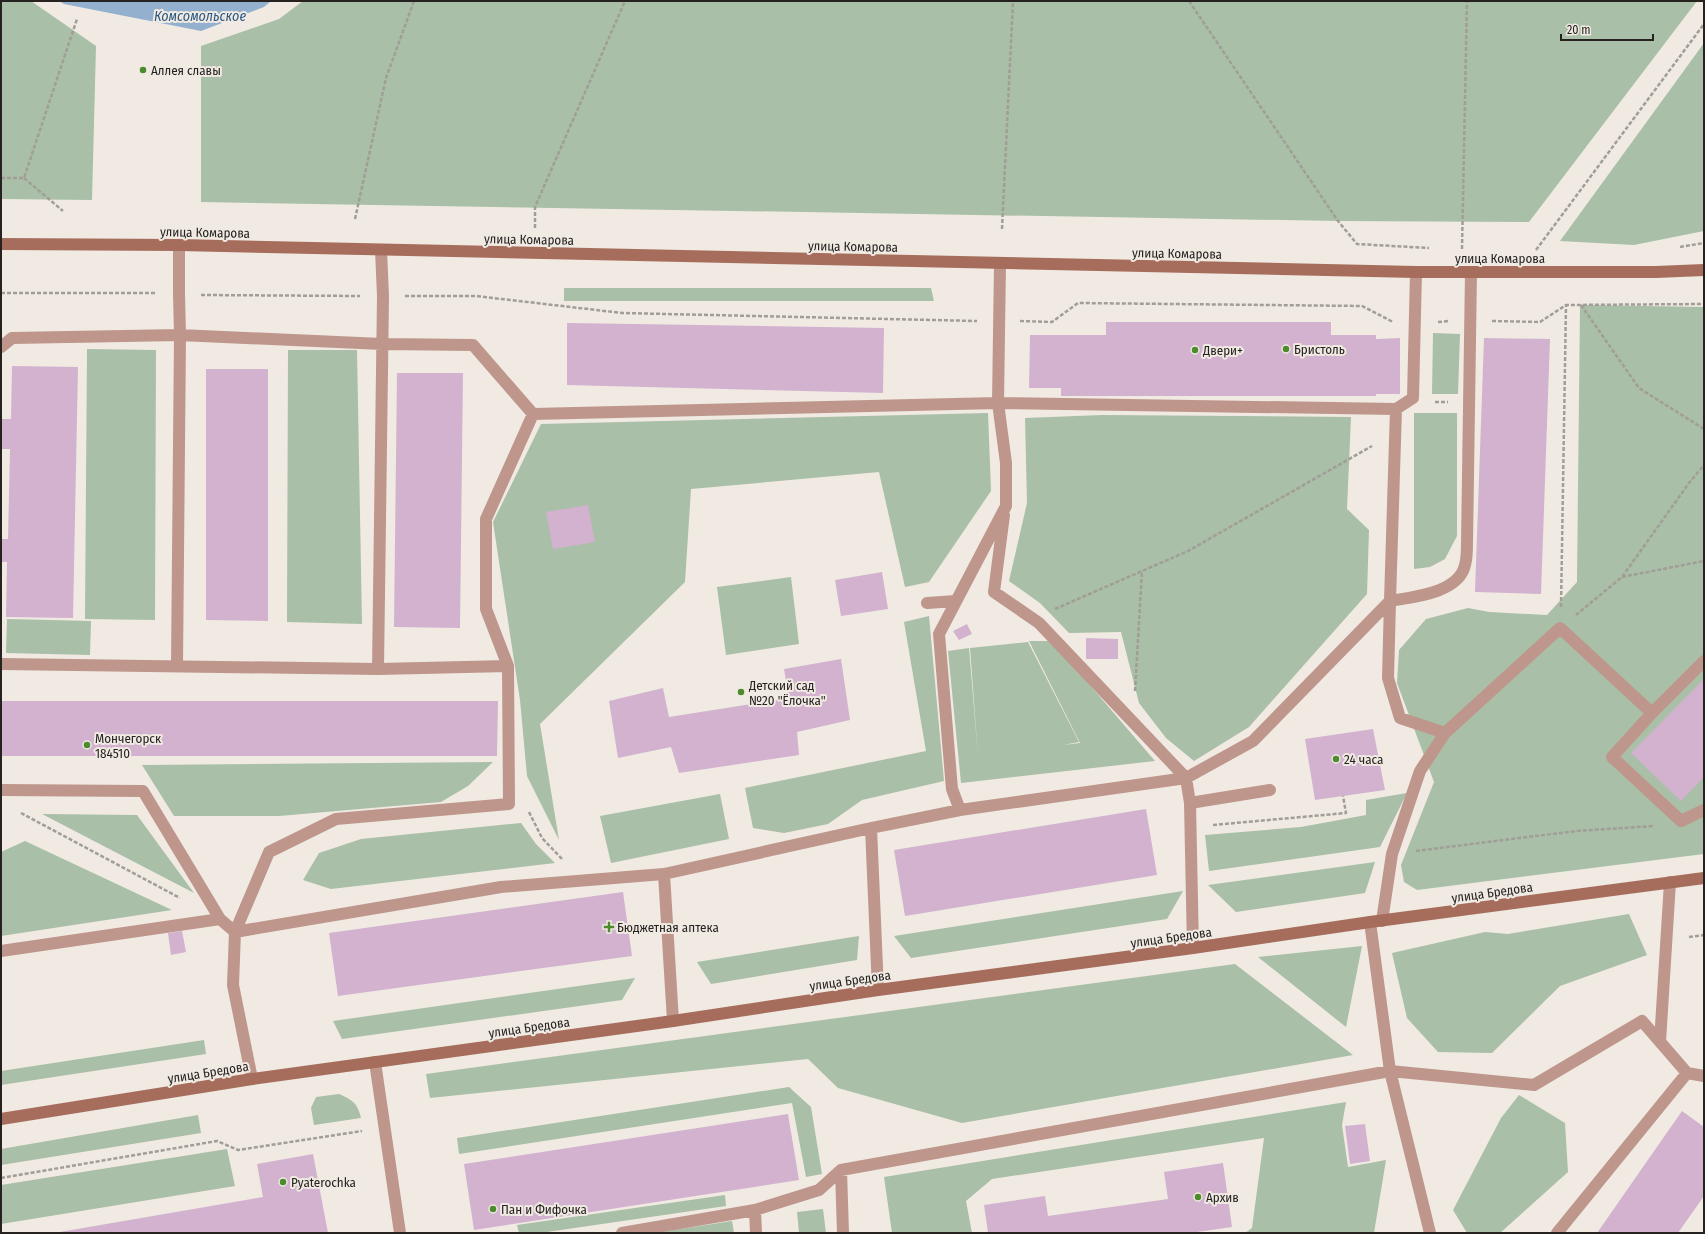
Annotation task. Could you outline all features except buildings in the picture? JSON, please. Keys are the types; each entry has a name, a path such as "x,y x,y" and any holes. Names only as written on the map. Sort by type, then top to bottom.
{"main road":[{"name":"улица Комарова","path":"1,244 179,245 1416,272 1656,272 1704,270"},
{"name":"улица Бредова","path":"1,1118 252,1079 878,990 1704,878"}],"lane":[{"path":"177,666 180,335 179,245"},
{"path":"378,669 383,296 381,250"},
{"path":"1000,263 998,403 1006,463 1006,506 994,592 1039,623 1186,778 1190,803 1193,948"},
{"path":"533,414 998,403 1401,405 1414,398 1416,272"},
{"path":"235,932 500,888 664,874 871,828 960,810 1186,778 1253,741 1390,601 1427,595 1453,584 1465,567 1467,543 1471,272"},
{"path":"1,347 12,338 180,335 382,344 473,345 533,414"},
{"path":"1401,405 1396,433 1388,678 1400,718 1445,734"},
{"path":"252,1079 233,985 235,932 269,852 336,819 509,804 508,666 486,609 486,519 533,414"},
{"path":"960,810 952,789 939,634 1006,506"},
{"path":"927,604 956,601"},
{"path":"1430,1233 1390,1071 1376,922 1392,854 1420,771 1445,734 1560,628 1652,714"},
{"path":"1704,661 1612,757 1681,821 1704,810"},
{"path":"1,664 378,669 508,666"},
{"path":"1,790 143,791 220,919 235,932"},
{"path":"1190,803 1270,790"},
{"path":"871,828 878,990"},
{"path":"664,874 673,1020"},
{"path":"1660,1042 1670,882"},
{"path":"1,951 220,919"},
{"path":"622,1233 755,1210 819,1190 841,1170 1390,1071 1534,1084 1642,1020 1686,1073 1704,1076"},
{"path":"375,1062 400,1233"},
{"path":"1557,1233 1686,1073"},
{"path":"841,1170 843,1233"},
{"path":"755,1210 756,1233"}],"path":[{"path":"355,219 386,78 414,1"},
{"path":"535,228 535,207 625,1"},
{"path":"1002,229 1013,1"},
{"path":"1189,1 1338,221 1357,244 1432,248"},
{"path":"1462,249 1467,1"},
{"path":"24,178 77,19"},
{"path":"1535,251 1704,24"},
{"path":"1,178 24,178 62,211"},
{"path":"1455,249 1469,250"},
{"path":"1,293 476,296 622,313 1052,322 1078,303 1362,306 1391,322 1540,322 1566,305 1704,304"},
{"path":"1560,628 1566,305"},
{"path":"1580,305 1639,388 1704,429"},
{"path":"1401,405 1469,402"},
{"path":"1033,618 1188,551 1396,433"},
{"path":"1560,628 1622,577 1689,483 1704,466"},
{"path":"1622,577 1704,561"},
{"path":"1133,722 1142,571"},
{"path":"1191,828 1346,813 1343,796"},
{"path":"15,810 184,900"},
{"path":"529,811 542,838 583,881"},
{"path":"1392,854 1576,831 1673,825 1681,821"},
{"path":"1,1178 217,1141 238,1150 384,1128"}],"green space":[{"path":"1,1 31,1 96,46 92,200 1,199"},
{"path":"303,1 1697,1 1529,222 1338,221 201,202 201,46 279,19"},
{"path":"1704,43 1704,231 1634,245 1560,241"},
{"path":"564,288 931,288 934,301 564,301"},
{"path":"1580,305 1704,307 1704,854 1417,890 1404,882 1401,865 1434,782 1397,683 1399,650 1426,619 1468,608 1489,612 1547,615 1577,582"},
{"path":"1433,333 1460,334 1458,394 1432,394"},
{"path":"87,349 156,350 155,620 85,619"},
{"path":"288,350 357,350 362,624 287,622"},
{"path":"988,413 991,491 929,582 905,587 879,472 691,489 685,582 540,724 559,840 527,776 520,700 493,522 541,424"},
{"path":"1414,413 1457,413 1457,536 1445,559 1430,567 1414,569"},
{"path":"1102,415 1351,417 1347,509 1369,530 1367,594 1249,727 1194,761 1166,738 1139,703 1121,632 1069,633 1040,603 1009,581 1027,503 1025,418"},
{"path":"791,577 799,644 726,655 717,587"},
{"path":"929,616 944,781 862,800 828,824 784,833 753,828 745,788 926,751 904,622"},
{"path":"7,619 91,621 90,655 6,653"},
{"path":"1029,641 1052,641 1155,761 961,783 948,651 969,648 978,756 970,648 1028,642 1079,742 1063,745 1080,743"},
{"path":"493,762 468,786 441,802 279,816 174,816 142,765"},
{"path":"1407,793 1380,847 1209,871 1205,835 1301,827 1366,815 1366,800"},
{"path":"720,794 729,839 611,863 600,816"},
{"path":"42,814 137,815 194,893"},
{"path":"521,823 536,844 555,863 331,889 303,880 319,853 361,839"},
{"path":"25,841 172,910 1,936 1,852"},
{"path":"1375,862 1365,893 1236,912 1208,885"},
{"path":"1183,891 1167,919 911,958 894,936"},
{"path":"1629,914 1647,955 1560,986 1492,1053 1438,1052 1407,1018 1392,953 1485,932 1508,934"},
{"path":"859,936 857,960 711,984 697,962"},
{"path":"1362,946 1346,1027 1258,957"},
{"path":"1235,964 1353,1055 962,1123 838,1088 808,1059 430,1098 426,1074"},
{"path":"635,978 622,1000 342,1039 333,1021"},
{"path":"204,1040 206,1054 1,1085 1,1071"},
{"path":"789,1087 811,1107 822,1174 806,1177 792,1103 459,1154 457,1138"},
{"path":"339,1094 348,1098 354,1103 361,1118 314,1125 311,1108 316,1097"},
{"path":"1519,1095 1565,1123 1568,1172 1500,1233 1467,1233 1453,1210 1501,1118"},
{"path":"1346,1102 1342,1125 1348,1167 1386,1160 1374,1233 1245,1233 1252,1228 1264,1138 992,1179 966,1201 972,1233 892,1233 884,1177"},
{"path":"198,1115 201,1133 1,1165 1,1149"},
{"path":"227,1149 235,1186 1,1224 1,1185"},
{"path":"725,1195 726,1206 540,1233 519,1233 517,1225"},
{"path":"823,1209 826,1233 799,1233 797,1212"},
{"path":"732,1221 734,1233 654,1233"}],"water":[{"name":"Комсомольское","path":"59,1 271,1 264,7 201,31 64,4"}],"place":[{"name":"Аллея славы","path":"143,70"},
{"name":"Бристоль","path":"1286,349"},
{"name":"Двери+","path":"1195,350"},
{"name":"Детский сад №20 \"Ёлочка\"","path":"741,692"},
{"name":"Мончегорск 184510","path":"87,745"},
{"name":"24 часа","path":"1336,759"},
{"name":"Бюджетная аптека","path":"609,927"},
{"name":"Pyaterochka","path":"283,1182"},
{"name":"Архив","path":"1198,1197"},
{"name":"Пан и Фифочка","path":"493,1209"}]}
